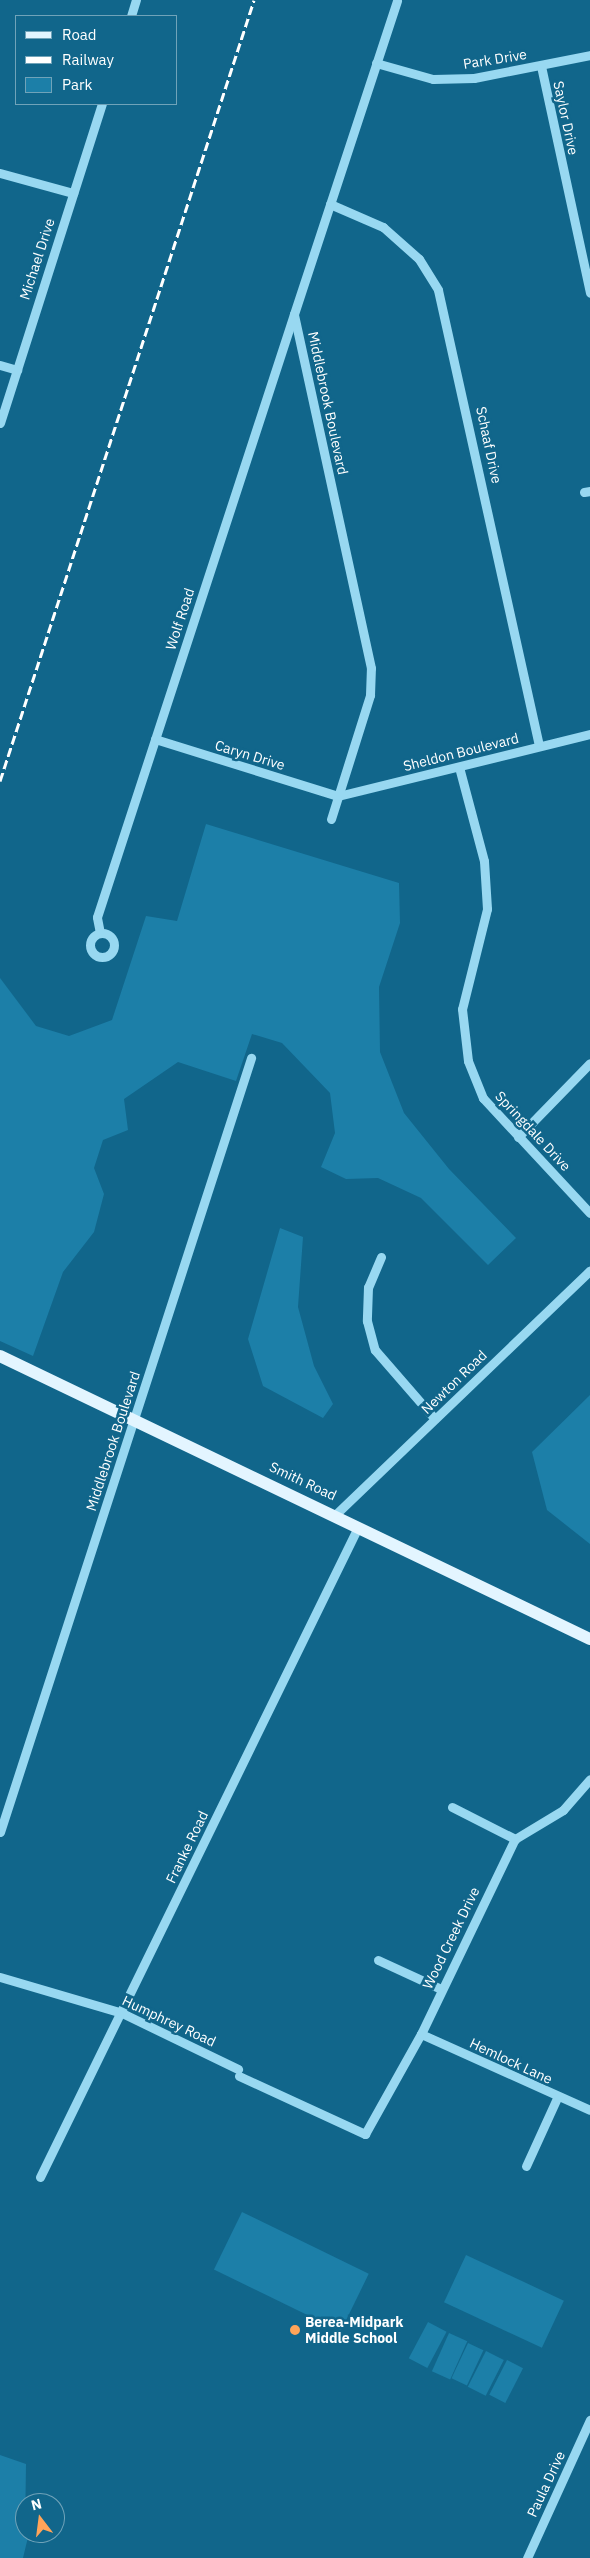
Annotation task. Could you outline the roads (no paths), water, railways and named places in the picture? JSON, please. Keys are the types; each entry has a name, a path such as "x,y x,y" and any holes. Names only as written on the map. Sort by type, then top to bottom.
{"main road":[{"name":"Smith Road","path":"0,1356 336,1514 358,1527 590,1639"}],"street":[{"path":"131,15 136,0"},
{"path":"294,314 397,0"},
{"name":"Park Drive","path":"376,63 433,79 474,78 590,55"},
{"name":"Saylor Drive","path":"541,66 590,293"},
{"name":"Michael Drive","path":"0,423 102,105"},
{"path":"0,173 72,193"},
{"name":"Schaaf Drive","path":"330,204 384,227 419,259 438,290 539,746"},
{"name":"Wolf Road","path":"100,933 98,917 294,314"},
{"name":"Middlebrook Boulevard","path":"294,314 372,668 370,695 330,819"},
{"path":"0,365 16,370"},
{"name":"Sheldon Boulevard","path":"338,796 590,734"},
{"name":"Caryn Drive","path":"155,739 338,796"},
{"name":"Springdale Drive","path":"459,767 484,861 487,909 462,1009 468,1061 483,1098 590,1213"},
{"name":"Middlebrook Boulevard","path":"0,1832 252,1058"},
{"path":"518,1137 590,1063"},
{"path":"381,1257 368,1287 367,1321 375,1350 435,1419"},
{"name":"Newton Road","path":"336,1514 590,1270"},
{"name":"Franke Road","path":"40,2177 358,1527"},
{"path":"452,1807 515,1839 563,1810 590,1779"},
{"name":"Wood Creek Drive","path":"365,2134 421,2034 515,1839"},
{"path":"378,1960 441,1990"},
{"name":"Humphrey Road","path":"0,1977 122,2012 365,2134"},
{"name":"Hemlock Lane","path":"421,2034 557,2098 590,2110"},
{"path":"526,2166 557,2098"},
{"name":"Paula Drive","path":"527,2558 590,2420"}],"railway":[{"path":"0,781 254,0"}],"place":[{"name":"Berea-Midpark Middle School","path":"295,2330"}]}
